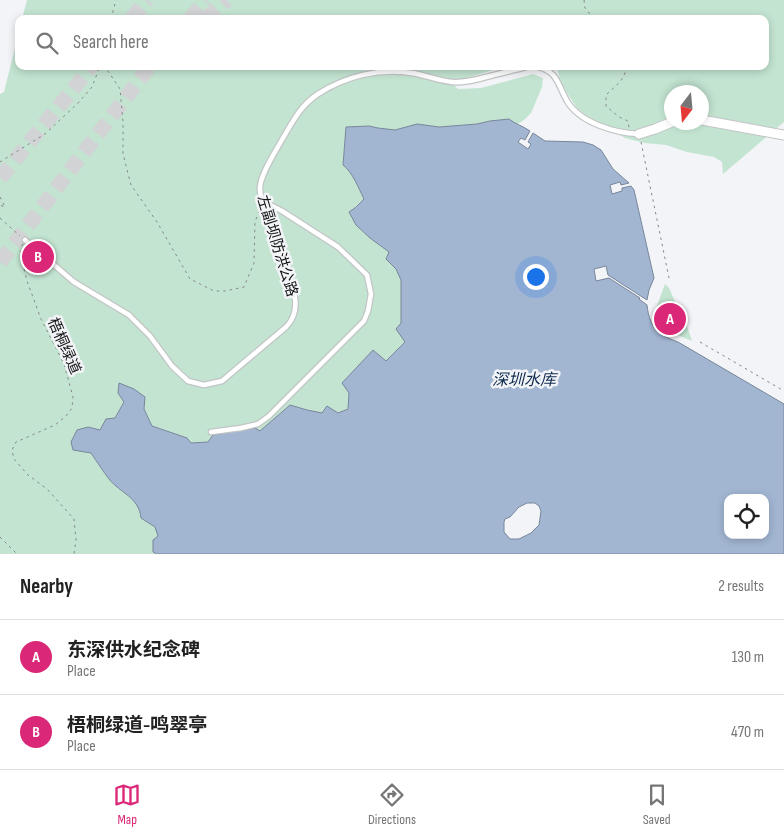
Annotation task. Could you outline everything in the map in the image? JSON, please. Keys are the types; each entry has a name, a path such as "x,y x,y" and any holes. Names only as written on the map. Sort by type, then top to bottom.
{"street":[{"path":"709,121 784,135"},
{"path":"634,134 655,130 664,126"}],"lane":[{"name":"左副坝防洪公路","path":"25,240 74,282 129,315 150,336 172,366 188,381 204,386 222,381 286,327 292,321 295,313 295,294 290,278 277,252 260,188 261,179 305,104 346,79 367,74 393,71 412,73 452,82 466,82 514,70"},
{"path":"548,70 558,80 568,101 582,116 600,125 634,134"},
{"path":"211,432 258,424 364,320 368,311 371,294 367,275 338,247 282,211 262,201"}],"path":[{"path":"112,15 116,0"},
{"path":"584,0 586,8 591,15"},
{"path":"0,162 45,134 92,87 99,70"},
{"path":"107,70 120,89 123,154 131,185 158,222 190,279 214,291 225,292 244,287 254,262 254,222 262,201"},
{"path":"626,70 622,80 606,94 606,106 628,121 634,134 669,278"},
{"path":"0,197 5,207 0,204"},
{"path":"0,218 25,240"},
{"name":"梧桐绿道","path":"25,240 21,247 21,257 27,281 41,319 64,364 73,397 72,408 66,416 55,425 16,442 12,450 14,459 28,475 48,488 74,519 76,540 74,554"},
{"path":"700,342 784,391"},
{"path":"0,537 17,554"}],"green space":[{"path":"27,0 784,0 784,122 723,174 722,162 714,157 687,152 666,145 645,143 625,138 577,108 561,84 558,70 769,70 769,15 23,15"},
{"path":"15,48 15,70 493,70 463,79 452,79 451,82 458,89 481,88 533,74 543,78 542,87 531,113 516,125 490,121 439,127 417,124 395,130 369,126 346,127 343,165 364,199 349,212 356,225 389,252 386,259 396,269 401,280 401,323 405,342 386,361 373,350 342,383 349,393 348,408 337,413 325,414 307,411 290,405 260,431 255,428 213,435 209,442 191,443 187,438 152,426 144,409 118,393 124,402 114,419 100,430 88,427 73,450 91,453 113,484 137,505 142,518 156,528 158,534 153,551 157,554 0,554 0,94 4,92"},
{"path":"665,284 669,288 677,306 674,307 668,304 661,307 657,306"},
{"path":"657,312 665,326 673,331 677,332 682,321 686,323 692,341 664,329 658,321"}],"water":[{"name":"深圳水库","path":"509,119 530,131 525,140 521,138 518,142 528,149 531,144 528,142 533,133 545,141 583,142 593,145 601,150 613,169 629,183 621,185 620,182 610,185 612,194 622,191 622,188 631,186 634,190 654,278 647,300 608,275 606,266 594,269 596,281 609,278 640,298 647,305 653,326 662,335 678,342 784,404 784,554 157,554 153,552 153,540 158,536 155,527 141,518 137,505 113,484 91,453 73,450 71,442 77,430 88,427 100,430 106,419 115,418 124,402 118,393 119,383 134,389 145,397 144,409 152,426 187,438 191,443 208,442 213,435 255,428 260,431 290,405 322,413 327,406 338,413 348,409 349,393 342,383 373,350 386,361 405,342 396,329 401,323 401,280 396,269 386,259 389,252 356,225 349,212 364,199 352,176 343,165 346,127 369,126 395,130 417,124 439,127","holes":["527,503 535,503 541,511 539,525 531,533 519,539 510,539 504,532 505,519 510,517 519,507"]}],"building":[{"path":"28,248 49,266 46,268 25,252"}],"tunnel":[{"path":"135,15 148,0"},
{"path":"193,15 206,0"},
{"path":"210,15 227,0"},
{"path":"0,178 89,70"},
{"path":"0,262 147,70"}],"place":[{"name":"梧桐绿道-鸣翠亭","path":"38,257"},
{"name":"东深供水纪念碑","path":"670,319"}]}
